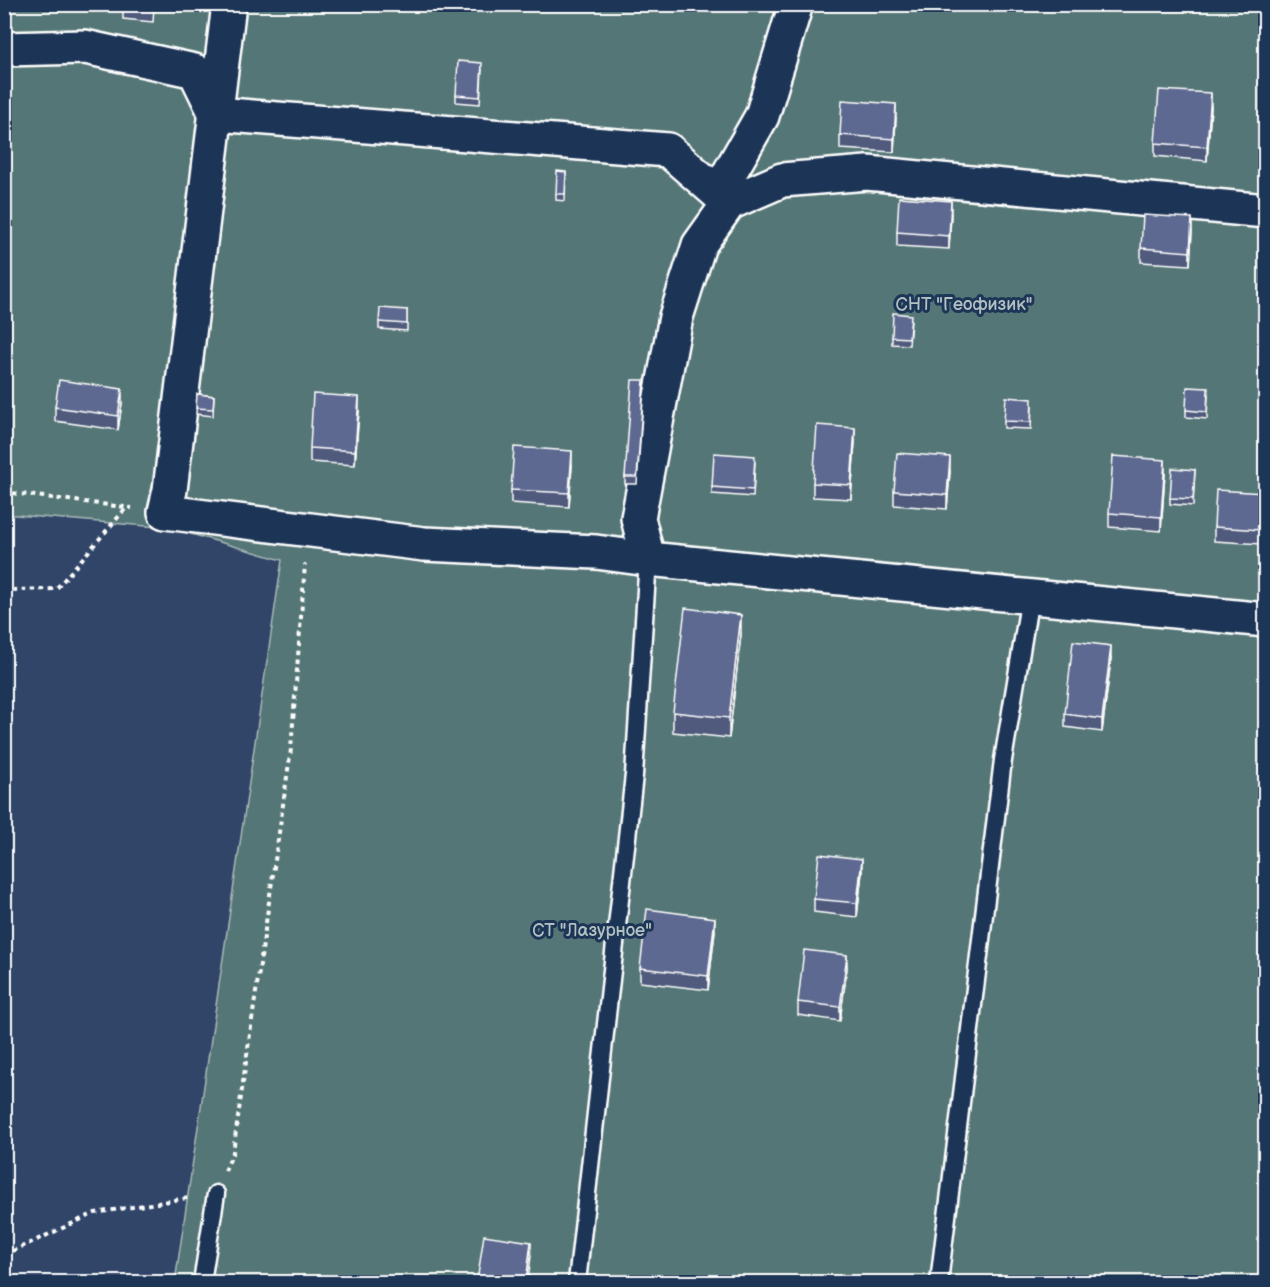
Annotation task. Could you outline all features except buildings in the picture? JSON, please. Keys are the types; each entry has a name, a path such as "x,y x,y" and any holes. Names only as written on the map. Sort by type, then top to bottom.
{"street":[{"path":"229,4 170,490 165,512 424,544 596,552 1266,620"},
{"path":"648,559 638,518 676,317 699,245 724,198 762,116 796,4"},
{"path":"4,49 85,47 195,70 216,114"},
{"path":"216,114 668,150 724,198"},
{"path":"724,198 782,180 867,173 1266,211"}],"lane":[{"path":"577,1282 634,774 648,559"},
{"path":"939,1282 1003,760 1030,597"},
{"path":"202,1282 216,1194"}],"path":[{"path":"4,492 165,512"},
{"path":"4,588 10,590 56,589 127,507"},
{"path":"4,1255 95,1213 216,1194 233,1152 291,749 308,530"}],"green space":[{"path":"4,5 1265,5 1265,1282 175,1282 282,560 170,528 5,514"}],"park label":[{"name":"СНТ \"Геофизик\"","path":"964,304"},
{"name":"СТ \"Лазурное\"","path":"592,930"}]}
